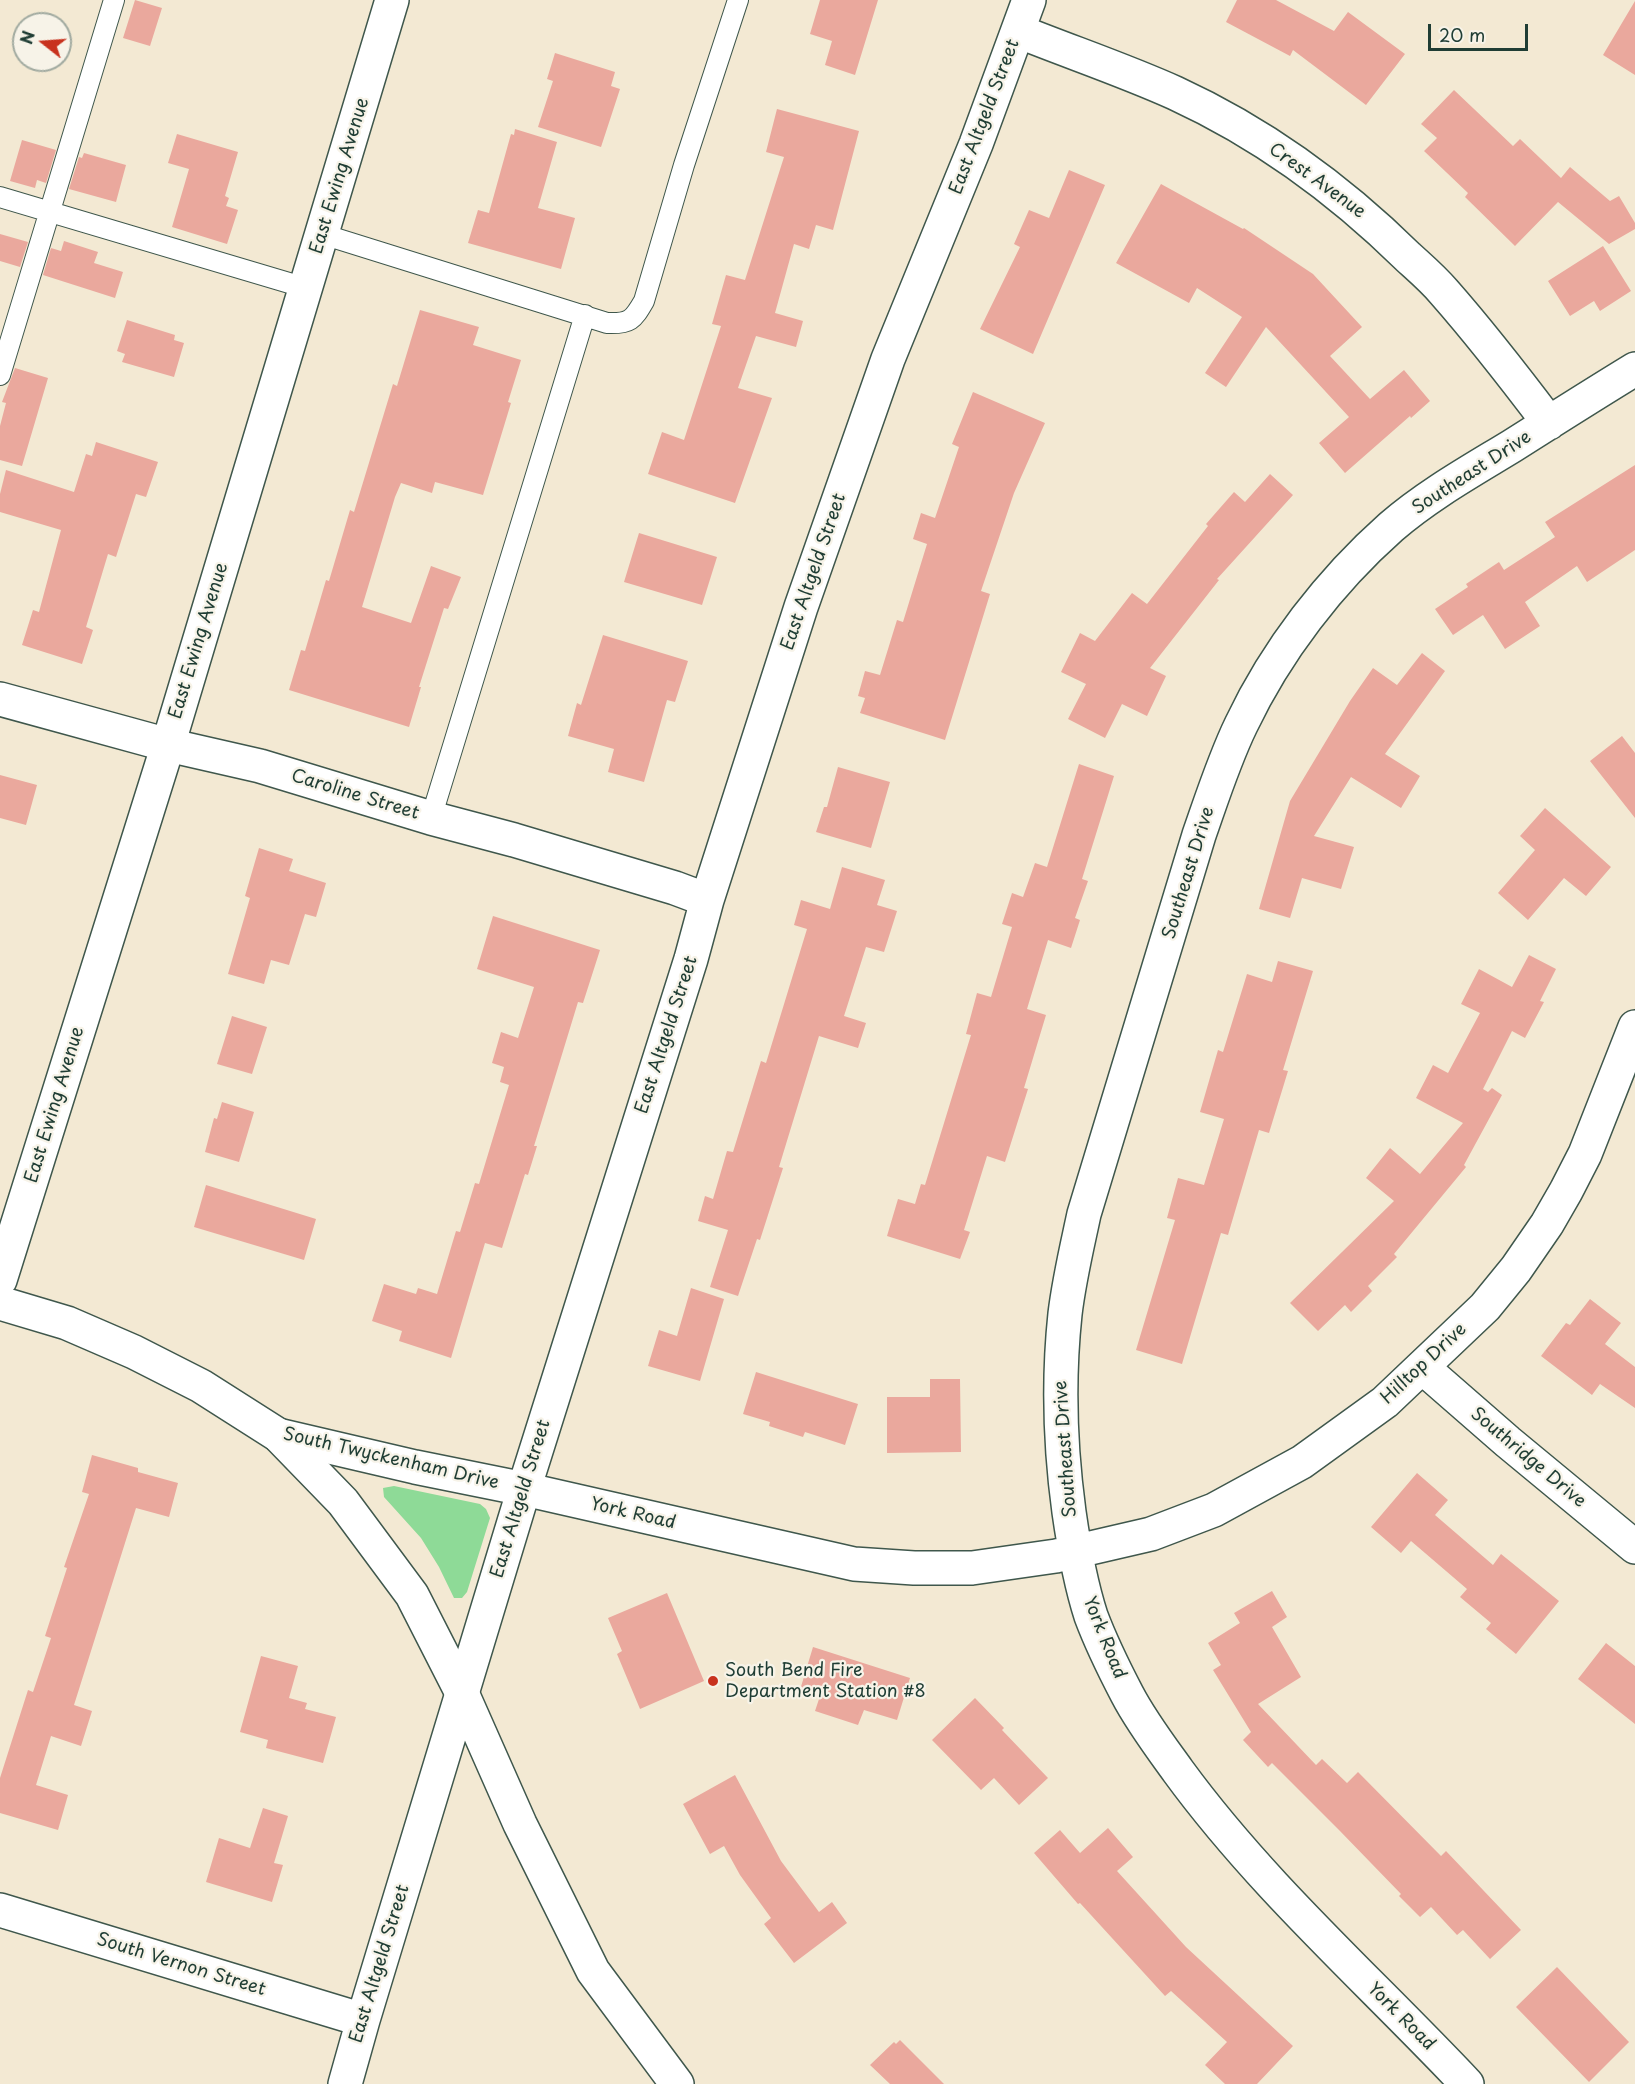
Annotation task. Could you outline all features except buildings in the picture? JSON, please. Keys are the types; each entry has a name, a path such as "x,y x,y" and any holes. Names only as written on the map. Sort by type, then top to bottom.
{"street":[{"name":"East Ewing Avenue","path":"0,1280 168,745 392,0"},
{"name":"East Altgeld Street","path":"345,2084 524,1489 691,959 707,900 801,607 888,358 976,144 1029,0"},
{"name":"Crest Avenue","path":"1018,32 1174,93 1241,128 1331,188 1369,219 1442,290 1500,358 1549,423"},
{"name":"Southeast Drive","path":"1075,1552 1065,1480 1060,1405 1061,1362 1071,1271 1088,1203 1199,835 1241,724 1271,669 1308,616 1352,566 1392,526 1454,481 1635,369"},
{"name":"Caroline Street","path":"0,699 168,745 260,766 431,818 524,843 707,900"},
{"name":"Hilltop Drive","path":"1075,1552 1151,1534 1214,1510 1302,1462 1385,1402 1485,1307 1516,1269 1547,1224 1585,1154 1635,1027"},
{"name":"South Twyckenham Drive","path":"0,1304 67,1323 134,1352 201,1386 278,1436 524,1489"},
{"name":"Southridge Drive","path":"1422,1367 1635,1548"},
{"path":"278,1436 344,1502 412,1595 462,1693 520,1824 593,1971 677,2084"},
{"name":"York Road","path":"524,1489 854,1564 914,1569 972,1568 1075,1552 1092,1617 1128,1695 1157,1742 1204,1806 1268,1879 1467,2084"},
{"name":"South Vernon Street","path":"0,1910 363,2020"}],"lane":[{"path":"0,375 114,0"},
{"path":"322,234 607,323 625,324 635,317 644,302 684,165 738,0"},
{"path":"0,198 306,288"},
{"path":"431,818 585,315"}],"green space":[{"path":"394,1486 480,1504 486,1509 490,1518 467,1592 462,1598 454,1598 421,1538 384,1497 383,1488"}],"place":[{"name":"South Bend Fire Department Station #8","path":"713,1681"}]}
